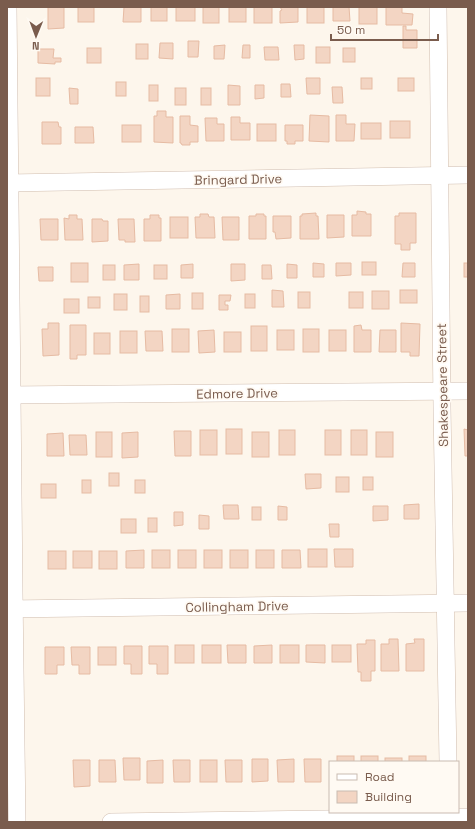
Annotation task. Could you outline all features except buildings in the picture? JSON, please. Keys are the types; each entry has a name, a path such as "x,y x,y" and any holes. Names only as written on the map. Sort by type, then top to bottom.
{"street":[{"path":"8,7 11,609 17,822"},
{"name":"Shakespeare Street","path":"438,7 448,761"},
{"name":"Bringard Drive","path":"8,182 468,175"},
{"name":"Edmore Drive","path":"10,395 468,391"},
{"name":"Collingham Drive","path":"11,609 468,603"},
{"path":"111,822 468,817"}]}
